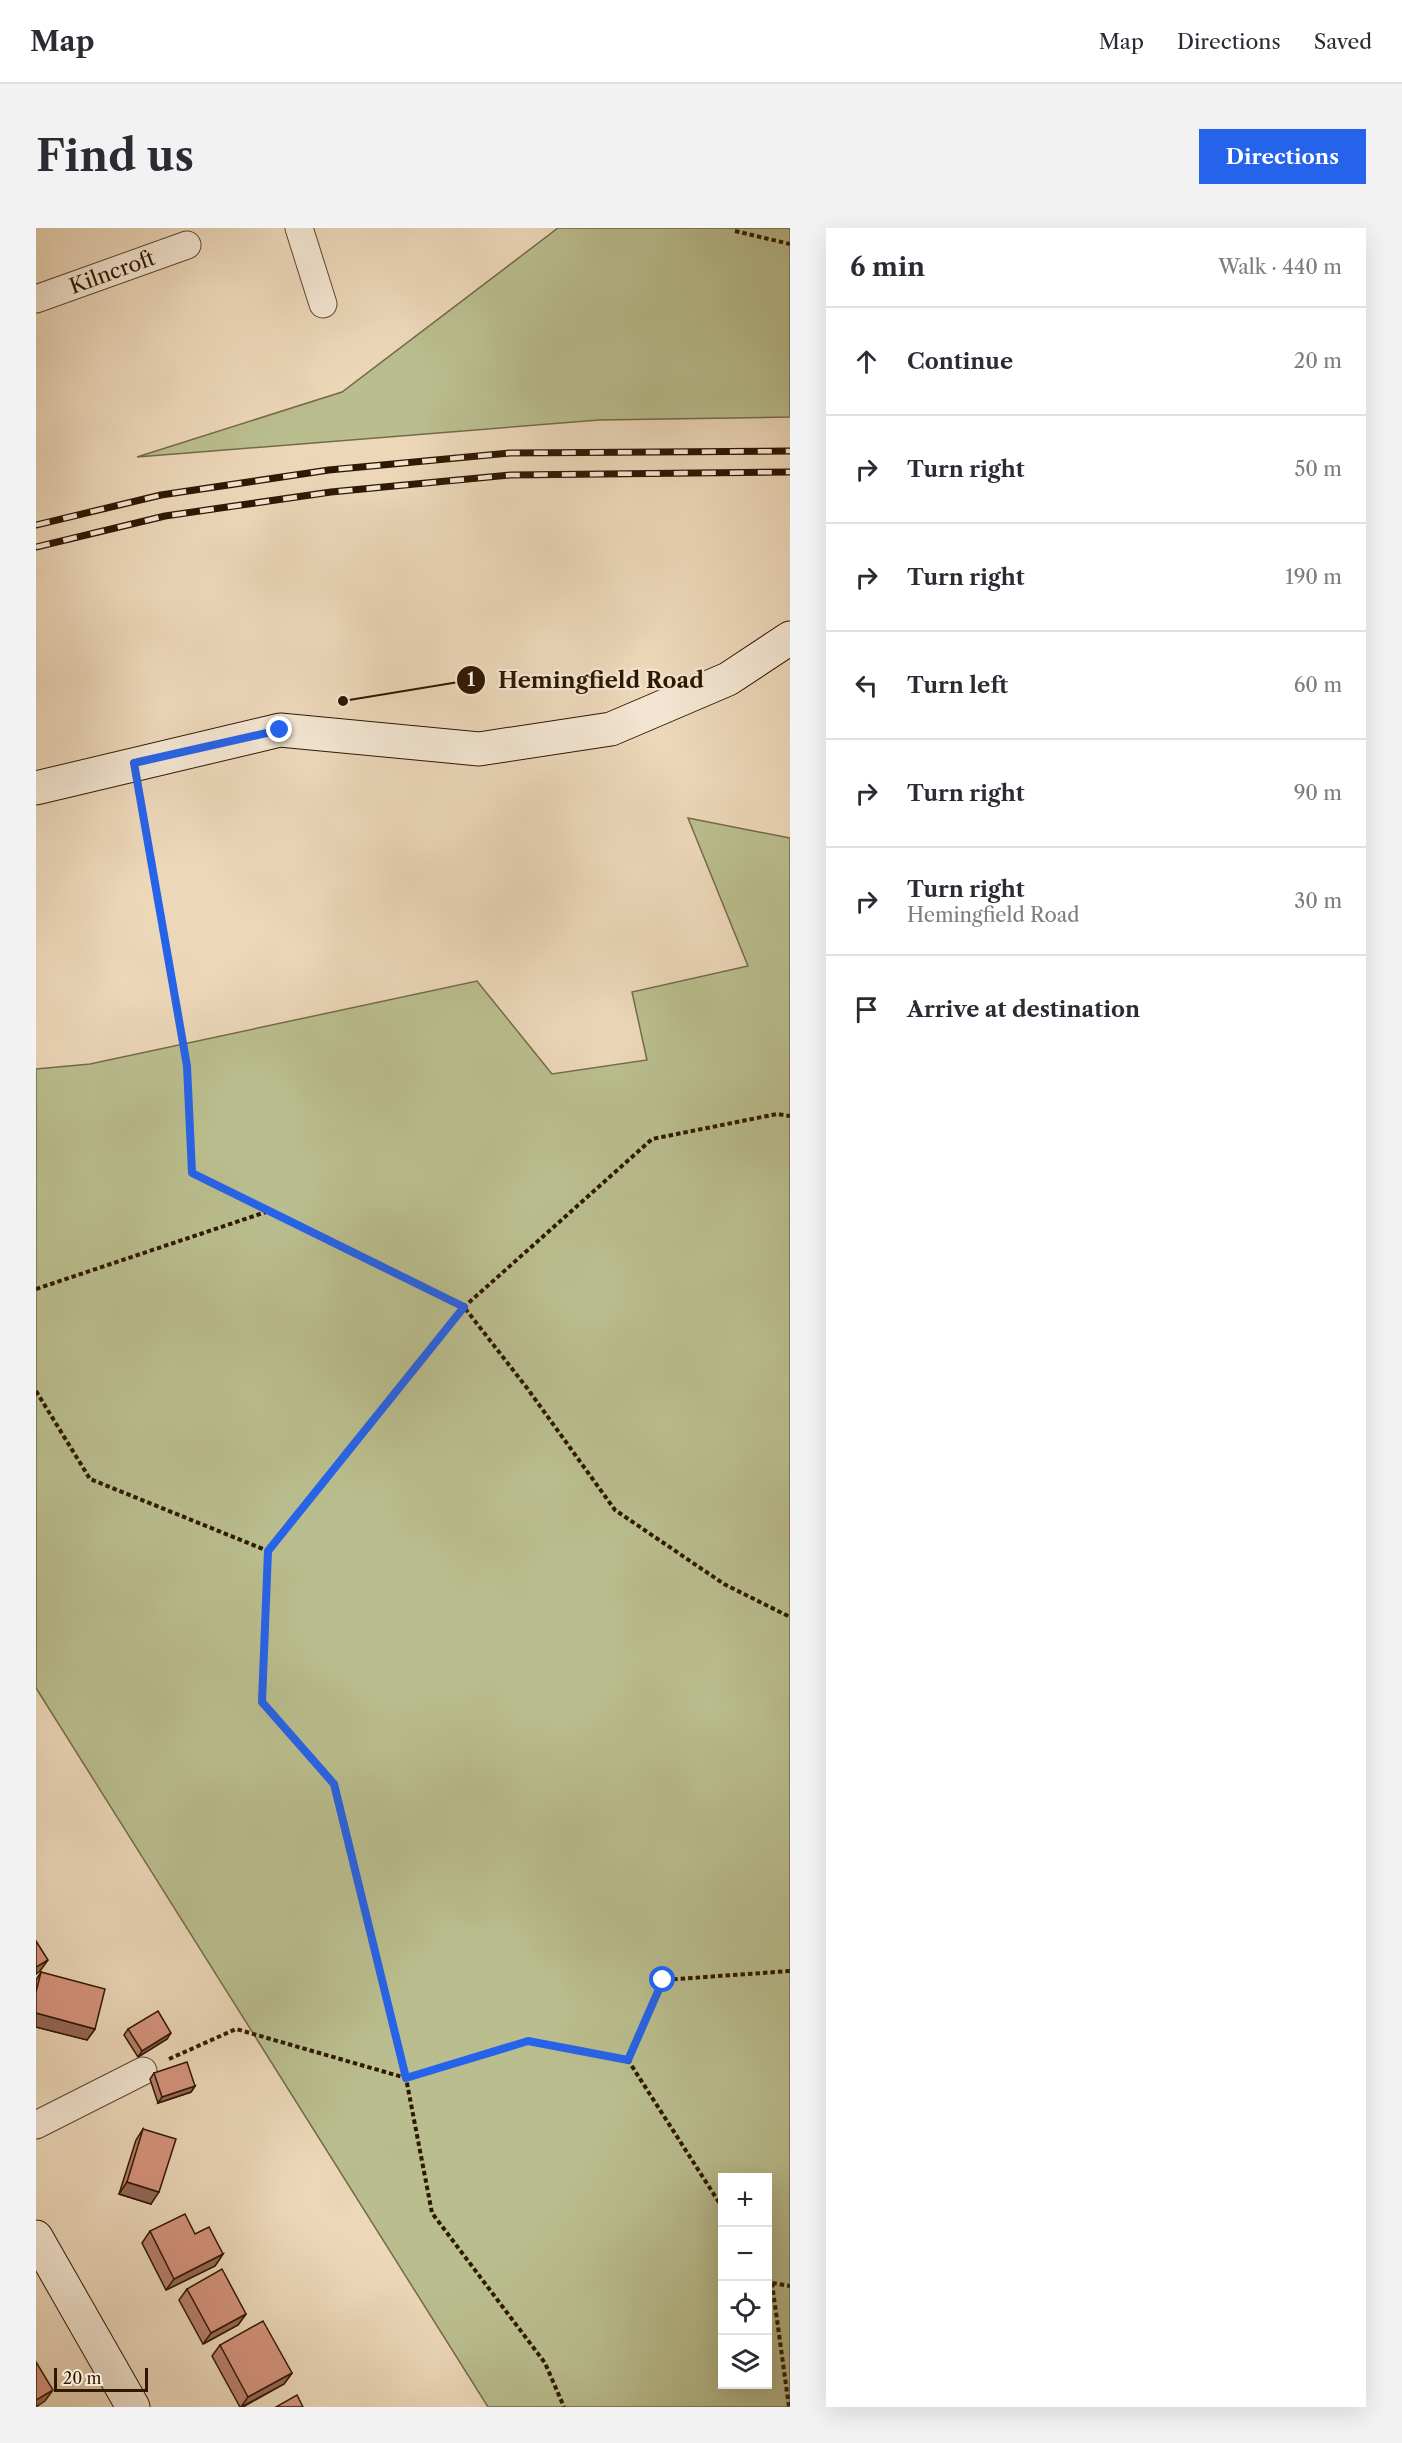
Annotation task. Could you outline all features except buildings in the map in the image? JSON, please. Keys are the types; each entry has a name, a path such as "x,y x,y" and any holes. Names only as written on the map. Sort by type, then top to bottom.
{"street":[{"path":"299,228 323,304"},
{"name":"Kilncroft","path":"36,299 187,245"},
{"path":"36,788 280,730 479,749 611,729 728,679 790,638"},
{"path":"36,2125 143,2070"},
{"path":"36,2237 133,2407"}],"path":[{"path":"735,231 790,244"},
{"path":"134,763 187,1066 192,1173 464,1307 527,1388 615,1510 724,1584 790,1617"},
{"path":"564,2407 545,2363 432,2213 406,2078 334,1784 262,1702 268,1551 464,1307 652,1139 777,1114 790,1116"},
{"path":"36,1289 270,1211"},
{"path":"36,1391 90,1479 268,1551"},
{"path":"628,2060 663,1980 790,1971"},
{"path":"143,2070 236,2029 406,2078 528,2041 628,2060 718,2198"},
{"path":"789,2407 772,2283 790,2286"}],"green space":[{"path":"558,228 790,228 790,417 599,420 137,457 342,392"},
{"path":"688,818 790,838 790,2407 488,2407 36,1688 36,1069 90,1064 477,981 552,1074 647,1060 632,992 748,966"}],"railway":[{"path":"36,525 161,495 329,470 510,453 790,451"},
{"path":"36,547 165,516 331,492 511,475 790,472"}],"place":[{"name":"Hemingfield Road","path":"343,701"}],"route":[{"path":"280,730 134,763 187,1066 192,1173 464,1307 268,1551 262,1702 334,1784 406,2078 528,2041 628,2060 663,1980"}]}
